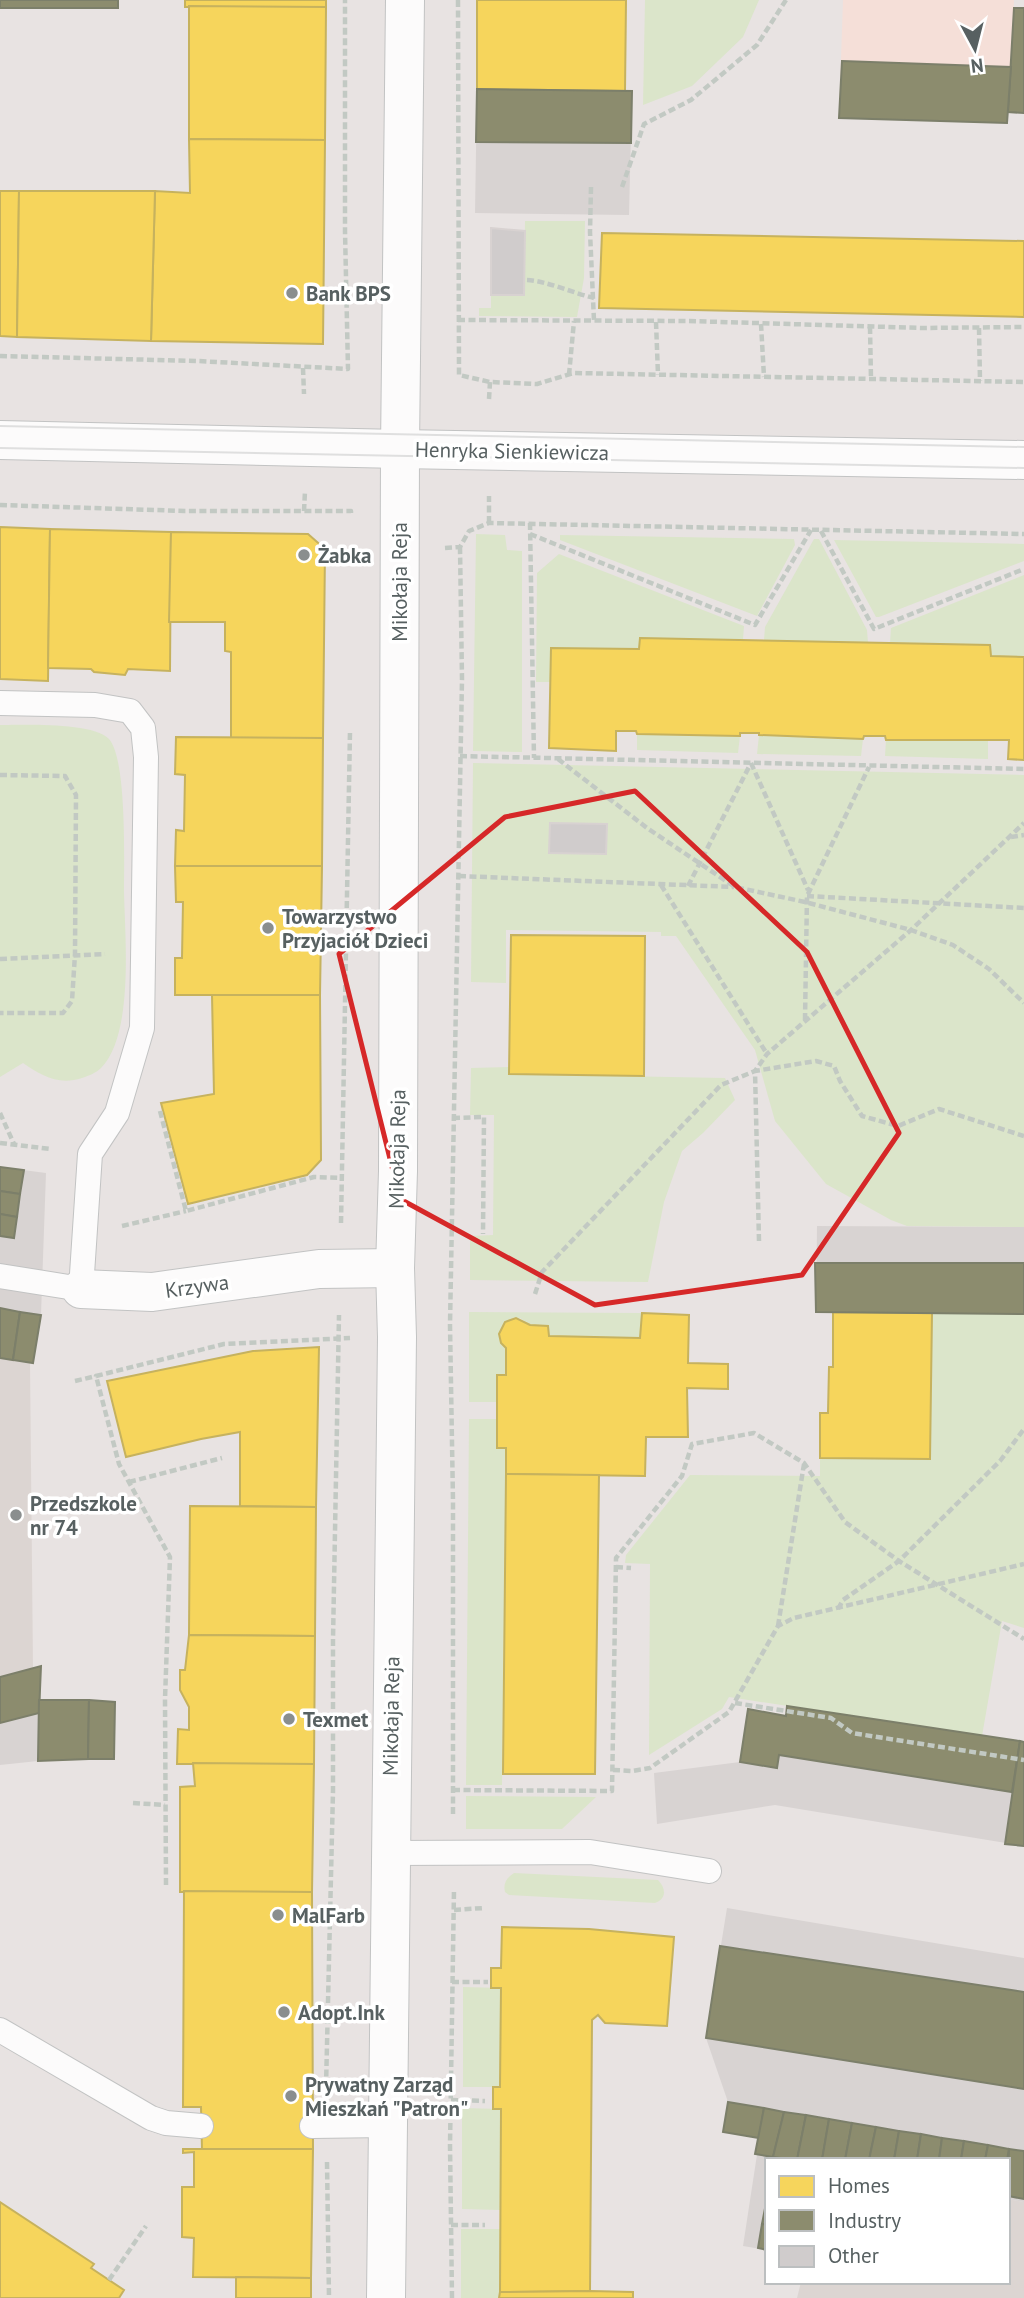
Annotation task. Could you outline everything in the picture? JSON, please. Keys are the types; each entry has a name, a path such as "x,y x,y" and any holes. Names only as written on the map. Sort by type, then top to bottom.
{"street":[{"name":"Mikołaja Reja","path":"386,2298 397,1337 395,1268 405,0"},
{"name":"Henryka Sienkiewicza","path":"0,440 400,450 1024,460"},
{"name":"Krzywa","path":"81,1289 152,1292 319,1269 395,1268"}],"lane":[{"path":"0,703 95,705 130,711 143,728 146,757 142,1028 117,1113 90,1154 81,1289"},
{"name":"Krzywa","path":"0,1276 81,1289"},
{"path":"390,1853 590,1852 709,1871"},
{"path":"0,2030 151,2118 166,2123 201,2126"},
{"path":"319,2125 387,2125"}],"path":[{"path":"0,356 198,361 348,369 345,0"},
{"path":"458,0 459,375 490,382 537,384 569,374 1024,382"},
{"path":"622,187 644,124 691,100 757,45 786,0"},
{"path":"591,187 594,321"},
{"path":"527,280 538,280 594,298"},
{"path":"458,320 1024,327"},
{"path":"569,374 573,321"},
{"path":"656,321 658,375"},
{"path":"761,324 764,377"},
{"path":"870,327 872,379"},
{"path":"979,328 980,381"},
{"path":"303,368 304,394"},
{"path":"489,399 490,382"},
{"path":"304,511 306,490"},
{"path":"489,494 489,523"},
{"path":"0,505 185,512 351,511 352,525"},
{"path":"453,1824 450,1325 462,679 460,547 469,531 489,523 1024,534"},
{"path":"530,523 534,758"},
{"path":"530,534 755,625 811,529"},
{"path":"821,530 874,629 1024,569"},
{"path":"433,549 460,547"},
{"path":"85,1235 314,1177 341,1178 350,720"},
{"path":"460,756 1024,769"},
{"path":"557,758 647,828 735,887"},
{"path":"688,886 751,763"},
{"path":"751,763 807,896 805,1021"},
{"path":"807,896 869,766"},
{"path":"0,775 65,776 76,795 72,1001 63,1013 0,1013"},
{"path":"759,1241 755,1071 767,1054 940,904 1024,823"},
{"path":"1008,838 1024,835"},
{"path":"459,876 735,887 807,896 1024,908"},
{"path":"661,885 767,1054"},
{"path":"807,896 953,945 989,969 1024,1003"},
{"path":"0,959 144,953"},
{"path":"535,1294 542,1272 720,1085 755,1071 816,1061 834,1066 862,1116 898,1126 939,1109 1024,1136"},
{"path":"158,1103 186,1211"},
{"path":"0,1113 14,1144"},
{"path":"453,1118 484,1117 483,1234"},
{"path":"0,1143 90,1154"},
{"path":"329,2298 329,2211 319,2125 333,1791 339,1337"},
{"path":"75,1381 224,1344 349,1338"},
{"path":"96,1376 119,1464 170,1557 165,1699 166,1885"},
{"path":"838,1609 843,1600 899,1561 1000,1461 1024,1429"},
{"path":"453,1790 612,1791 616,1558 682,1476 692,1444 754,1433 804,1463 845,1522 899,1561 1024,1639"},
{"path":"128,1482 222,1458"},
{"path":"613,1770 650,1768 729,1712 735,1703 778,1626 804,1463"},
{"path":"778,1626 794,1618 1024,1564"},
{"path":"616,1567 631,1568"},
{"path":"735,1703 831,1718 852,1733 1024,1760"},
{"path":"133,1803 165,1804"},
{"path":"452,2298 450,2100 454,1894"},
{"path":"454,1910 484,1908"},
{"path":"452,1982 488,1982"},
{"path":"450,2100 485,2101"},
{"path":"451,2225 485,2225"},
{"path":"109,2280 146,2226"}],"highlighted area":[{"path":"635,791 807,952 899,1133 802,1275 595,1305 400,1199 339,954 505,817"}],"shaded area":[{"path":"843,0 1014,0 1011,67 839,118"},
{"path":"477,89 632,91 629,215 475,213"},
{"path":"0,1167 46,1173 41,1315 33,1363 0,1358"},
{"path":"817,1226 1024,1227 1024,1314 816,1312"},
{"name":"Przedszkole nr 74","path":"0,1358 30,1362 33,1668 0,1677"},
{"path":"41,1666 41,1700 115,1702 114,1759 0,1765 0,1677"},
{"path":"787,1706 1024,1742 1024,1846 775,1805 657,1824 654,1773 740,1762 748,1709 785,1716"},
{"path":"727,1908 1024,1958 1024,2202 1010,2199 1010,2158 765,2158 765,2250 743,2246 764,2109 728,2102 706,2038"},
{"path":"1010,2199 1024,2202 1024,2298 797,2298 800,2284 1010,2284"}],"green space":[{"path":"645,0 759,0 743,37 692,86 643,105"},
{"path":"525,221 585,221 584,278 577,317 479,316 479,308 491,308 491,295 524,295"},
{"path":"476,534 505,535 507,550 522,551 522,752 473,751"},
{"path":"560,535 794,539 795,545 757,616 560,540"},
{"path":"814,539 819,539 867,630 868,643 764,640 765,627"},
{"path":"834,540 1024,544 1024,561 876,617"},
{"path":"559,554 744,626 743,640 640,638 639,649 552,648 551,682 536,682 537,573"},
{"path":"1024,575 1024,657 991,656 990,645 890,643 891,628"},
{"path":"0,725 74,727 101,734 109,739 115,750 119,767 124,835 126,959 123,1010 112,1053 97,1071 73,1080 50,1078 23,1063 0,1077"},
{"path":"637,734 740,736 738,753 637,750"},
{"path":"759,735 863,739 861,756 757,754"},
{"path":"886,740 988,741 988,759 885,756"},
{"path":"473,763 1024,775 1024,1227 907,1226 826,1184 775,1121 755,1050 676,936 661,936 661,932 506,930 506,983 471,982"},
{"path":"509,1067 510,1074 725,1078 735,1100 682,1151 664,1202 648,1282 470,1280 470,1236 493,1235 494,1115 470,1115 471,1068"},
{"path":"469,1312 642,1313 640,1338 549,1336 548,1326 530,1325 520,1318 509,1320 502,1326 499,1334 501,1343 506,1348 506,1375 497,1376 497,1402 469,1402"},
{"path":"932,1313 1024,1314 1024,1628 1002,1621 982,1736 729,1697 722,1709 649,1755 650,1564 625,1563 626,1555 690,1475 820,1476 820,1458 930,1459"},
{"path":"469,1419 497,1419 497,1448 506,1448 502,1785 466,1785"},
{"path":"466,1796 596,1797 562,1829 466,1829"},
{"path":"514,1873 658,1880 664,1893 662,1899 655,1903 509,1895 505,1892 505,1884"},
{"path":"463,1987 501,1988 500,2087 463,2087"},
{"path":"462,2108 501,2109 500,2210 462,2209"},
{"path":"461,2229 500,2229 499,2298 461,2298"}],"building: Homes":[{"path":"185,0 326,0 326,7 185,7"},
{"path":"477,0 626,0 625,91 477,89"},
{"path":"189,6 326,7 325,140 189,139"},
{"path":"189,139 325,140 323,344 151,341 155,191 190,193"},
{"path":"0,191 19,191 17,337 0,336"},
{"path":"19,191 155,191 151,341 17,337"},
{"path":"602,233 1024,241 1024,317 599,308"},
{"path":"0,527 50,529 48,681 0,679"},
{"path":"50,529 171,532 170,671 128,669 125,675 94,672 91,669 48,668"},
{"path":"171,532 308,534 325,549 323,738 231,738 231,652 225,651 225,622 169,622"},
{"path":"640,638 990,645 991,656 1024,657 1024,760 1008,759 1009,740 886,740 885,736 864,736 863,739 759,733 740,733 740,736 637,734 636,731 616,731 616,751 549,748 551,648 639,649"},
{"path":"176,737 323,738 322,866 175,866 176,830 184,831 185,775 175,774"},
{"path":"175,866 322,866 320,995 175,995 175,958 182,958 183,902 176,902"},
{"path":"511,935 645,936 644,1076 509,1074"},
{"path":"212,995 320,995 321,1160 307,1175 188,1204 161,1103 214,1094"},
{"path":"833,1312 932,1313 930,1459 820,1458 820,1413 828,1413 829,1367 833,1367"},
{"path":"642,1313 689,1315 688,1363 728,1364 728,1389 687,1388 688,1437 646,1437 645,1476 506,1474 506,1448 497,1448 497,1375 506,1375 506,1348 501,1343 499,1334 505,1322 516,1318 530,1325 548,1326 549,1336 640,1338"},
{"path":"319,1347 316,1507 240,1506 240,1432 126,1457 107,1381 253,1351"},
{"path":"506,1474 599,1475 595,1774 503,1774"},
{"path":"190,1506 316,1507 315,1636 189,1635"},
{"path":"189,1635 315,1636 314,1764 177,1764 178,1729 189,1730 189,1707 180,1690 180,1670 185,1670"},
{"path":"193,1763 314,1764 312,1892 180,1892 180,1787 195,1786"},
{"path":"184,1891 312,1892 313,2149 202,2150 201,2107 183,2107"},
{"path":"502,1927 589,1929 674,1937 667,2026 605,2023 598,2015 592,2020 590,2291 500,2292 501,2109 493,2109 493,2087 500,2087 501,1988 491,1988 491,1968 501,1968"},
{"path":"183,2149 313,2149 311,2278 193,2277 194,2238 182,2237 182,2187 194,2187 194,2152 183,2153"},
{"path":"0,2202 94,2264 91,2268 124,2290 119,2298 0,2298"},
{"path":"236,2277 311,2278 311,2298 236,2298"},
{"path":"500,2292 633,2292 633,2298 499,2298"}],"building: Industry":[{"path":"0,0 118,0 118,8 0,8"},
{"path":"1014,8 1024,8 1024,113 1008,112"},
{"path":"842,61 1011,67 1007,123 839,118"},
{"path":"477,89 632,91 631,143 476,142"},
{"path":"0,1167 24,1170 20,1194 0,1191"},
{"path":"0,1191 20,1194 17,1217 0,1214"},
{"path":"0,1214 17,1217 14,1238 0,1236"},
{"path":"815,1263 1024,1263 1024,1314 816,1312"},
{"path":"0,1308 20,1312 13,1360 0,1358"},
{"path":"20,1312 41,1315 33,1363 13,1360"},
{"path":"41,1666 39,1713 0,1723 0,1677"},
{"path":"39,1700 89,1700 88,1759 38,1761"},
{"path":"89,1700 115,1702 114,1759 88,1759"},
{"path":"787,1706 1020,1741 1012,1792 779,1755 777,1768 740,1762 748,1709 786,1716"},
{"path":"1020,1741 1024,1742 1024,1846 1005,1844"},
{"path":"720,1946 1024,1992 1024,2089 706,2038"},
{"path":"728,2102 764,2108 759,2138 723,2132"},
{"path":"764,2108 784,2112 773,2157 755,2154"},
{"path":"784,2112 806,2115 797,2158 773,2157"},
{"path":"806,2115 829,2119 822,2158 797,2158"},
{"path":"829,2119 852,2123 845,2158 822,2158"},
{"path":"852,2123 876,2127 869,2158 845,2158"},
{"path":"876,2127 899,2131 894,2158 869,2158"},
{"path":"899,2131 921,2134 917,2158 894,2158"},
{"path":"921,2134 942,2138 939,2158 917,2158"},
{"path":"942,2138 964,2141 961,2158 939,2158"},
{"path":"964,2141 988,2145 985,2158 961,2158"},
{"path":"988,2145 1009,2149 1007,2158 985,2158"},
{"path":"1009,2149 1024,2151 1024,2199 1010,2196"},
{"path":"762,2224 765,2225 765,2250 758,2248"}],"building: Other":[{"path":"491,228 525,231 524,295 491,295"},
{"path":"550,823 607,824 606,854 549,853"}],"tram line":[{"path":"0,426 1024,447"},
{"path":"0,448 1024,468"}],"place":[{"name":"Bank BPS","path":"292,293"},
{"name":"Żabka","path":"304,555"},
{"name":"Towarzystwo Przyjaciół Dzieci","path":"268,928"},
{"name":"Przedszkole nr 74","path":"16,1515"},
{"name":"Texmet","path":"289,1719"},
{"name":"MalFarb","path":"278,1915"},
{"name":"Adopt.Ink","path":"284,2012"},
{"name":"Prywatny Zarząd Mieszkań \"Patron\"","path":"291,2096"}]}
